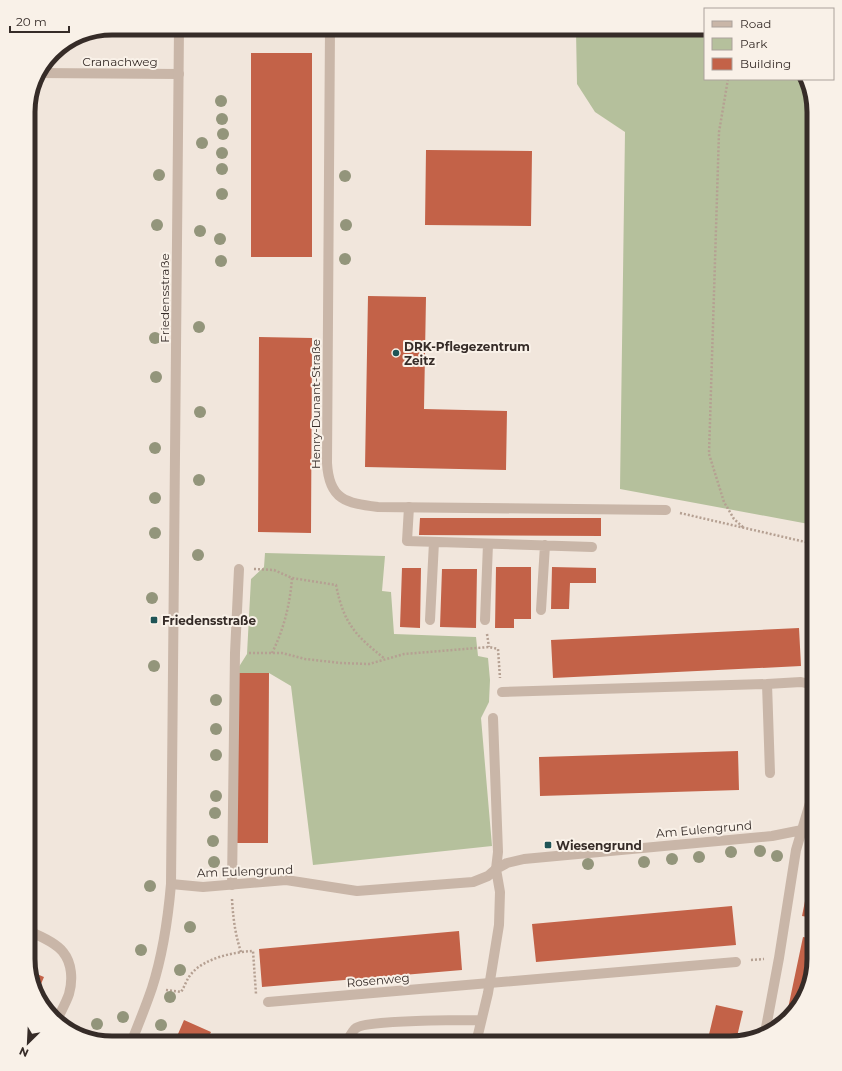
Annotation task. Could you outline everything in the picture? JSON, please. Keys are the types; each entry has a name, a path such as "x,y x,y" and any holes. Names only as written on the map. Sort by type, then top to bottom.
{"street":[{"name":"Friedensstraße","path":"134,1036 152,988 165,936 171,884 179,35"},
{"name":"Henry-Dunant-Straße","path":"330,35 328,474 332,487 340,496 351,503 378,506 666,510"},
{"name":"Cranachweg","path":"46,73 179,74"},
{"path":"409,507 407,541 592,547"},
{"path":"430,620 434,542"},
{"path":"485,620 488,544"},
{"path":"541,610 545,546"},
{"path":"232,885 239,569"},
{"path":"502,692 801,682 807,683"},
{"path":"767,684 770,772"},
{"path":"478,1036 490,983 499,925 500,892 496,869 498,852 493,718"},
{"path":"766,1027 779,958 796,850 807,813"},
{"name":"Am Eulengrund","path":"171,884 203,887 286,880 357,892 473,882 488,876 507,862 524,858 772,836 807,830"},
{"path":"35,934 45,938 63,952 71,968 72,981 69,994 59,1015"},
{"path":"490,983 736,962"},
{"name":"Rosenweg","path":"268,1002 490,983"},
{"path":"350,1036 353,1031 360,1026 393,1022 481,1020"}],"path":[{"path":"728,80 719,132 708,454 724,502 734,519 744,528"},
{"path":"666,510 807,542"},
{"path":"239,569 274,570 292,578 336,585 340,605 346,619 358,636 385,659"},
{"path":"272,653 278,641 285,619 291,595 292,578"},
{"path":"236,653 282,653 341,663 369,664 404,654 450,649 489,647 498,649 502,692"},
{"path":"232,885 233,920 236,938 241,952"},
{"path":"152,988 181,992 191,973 205,962 241,952 253,951 256,1002 268,1002"},
{"path":"736,962 779,958"}],"green space":[{"path":"576,35 704,36 704,80 800,80 804,92 807,112 807,524 620,489 625,132 595,112 577,84"},
{"path":"265,553 385,556 382,591 391,592 394,634 476,637 478,656 488,658 490,680 489,702 481,718 492,846 313,865 291,686 269,673 235,673 247,654 251,579 264,567"}],"building":[{"path":"251,53 312,53 312,257 251,257"},
{"path":"426,150 532,151 531,226 425,225"},
{"name":"DRK-Pflegezentrum Zeitz","path":"368,296 426,297 424,409 507,411 506,470 365,467"},
{"path":"259,337 312,338 311,533 258,532"},
{"path":"420,518 601,518 601,536 419,535"},
{"path":"496,567 531,567 531,619 514,619 514,628 495,628"},
{"path":"552,567 596,568 596,583 570,583 569,609 551,609"},
{"path":"402,568 421,568 420,628 400,627"},
{"path":"442,569 477,569 476,628 440,627"},
{"path":"799,628 801,666 553,678 551,640"},
{"path":"235,673 269,673 268,843 234,843"},
{"path":"738,751 739,790 540,796 539,757"},
{"path":"807,891 807,917 802,916"},
{"path":"732,906 736,945 536,962 532,924"},
{"path":"459,931 462,970 262,987 259,949"},
{"path":"803,937 807,938 807,959 804,979 799,993 788,1010"},
{"path":"37,974 44,977 40,986"},
{"path":"716,1005 743,1011 737,1036 709,1036"},
{"path":"184,1020 211,1032 209,1036 177,1036"}],"place":[{"name":"DRK-Pflegezentrum Zeitz","path":"396,353"},
{"name":"Friedensstraße","path":"154,620"},
{"name":"Wiesengrund","path":"548,845"}]}
